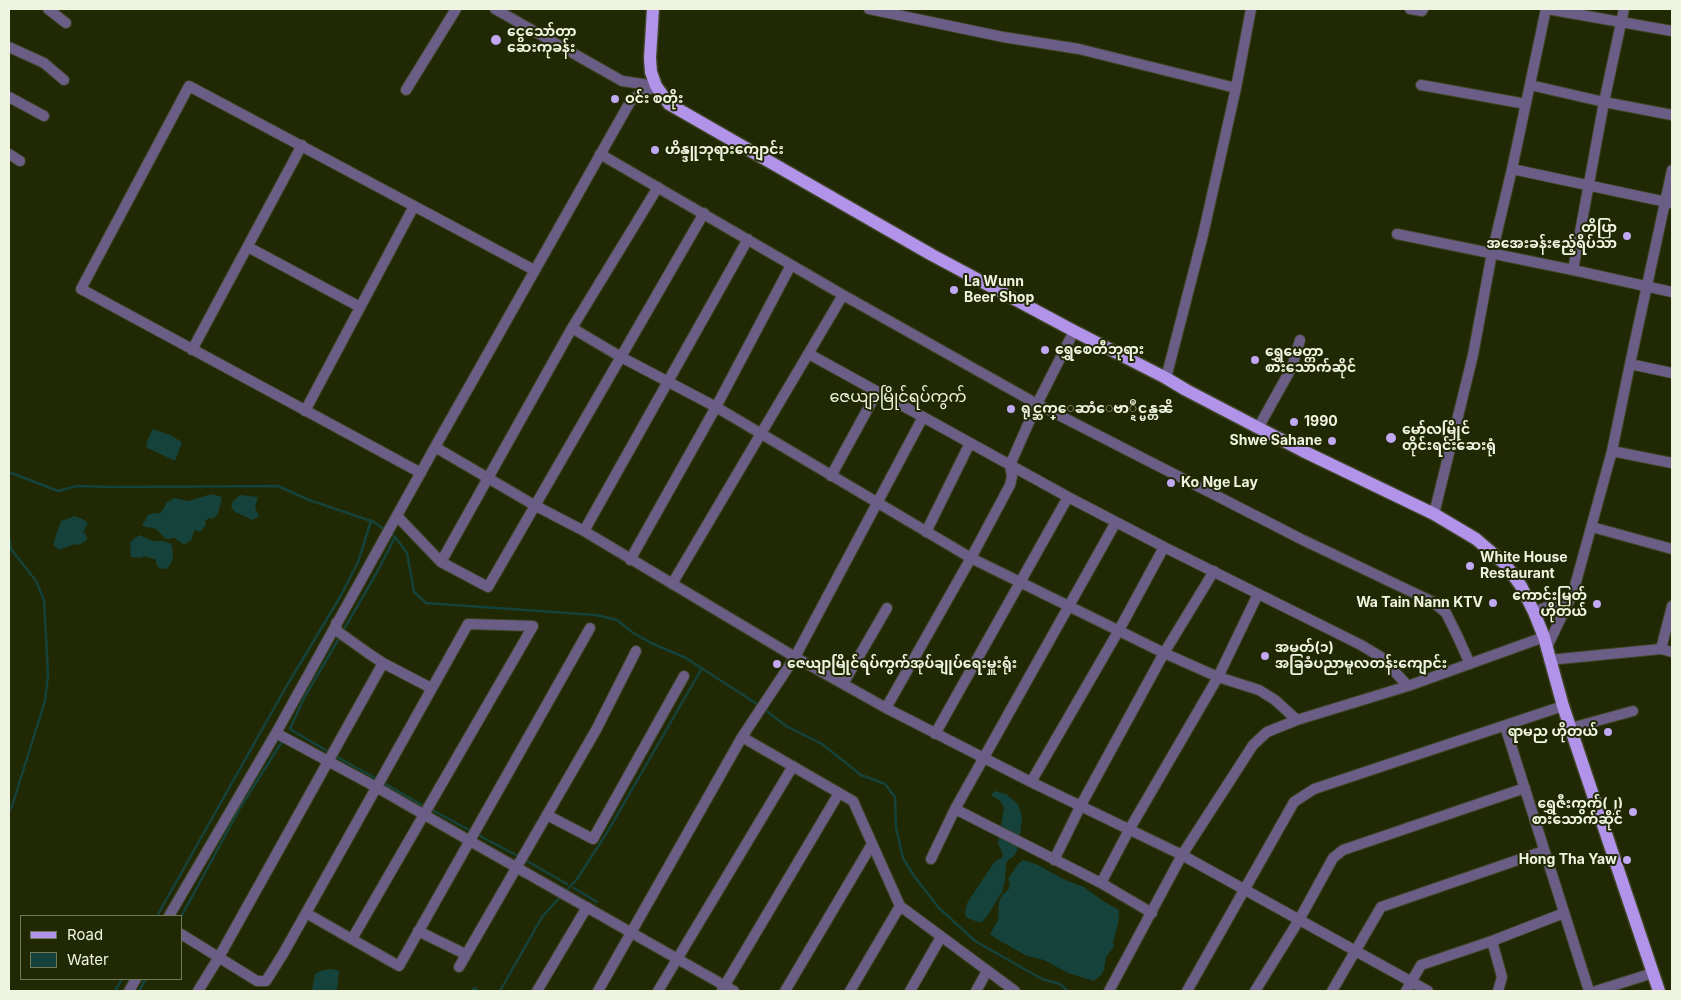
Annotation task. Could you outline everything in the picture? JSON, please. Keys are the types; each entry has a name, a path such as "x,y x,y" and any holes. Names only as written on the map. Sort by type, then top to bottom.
{"main road":[{"path":"653,9 650,72 656,86 669,104 932,255 1303,452 1434,514 1476,539 1505,564 1521,586 1534,612 1563,706 1659,991"}],"street":[{"path":"48,9 66,23"},
{"path":"406,90 456,9"},
{"path":"869,9 1004,37 1079,49 1236,88"},
{"path":"1166,378 1203,235 1252,9"},
{"path":"1410,9 1422,11 1423,9"},
{"path":"1434,514 1473,355 1492,253 1547,9 1672,31"},
{"path":"1573,270 1604,102 1624,9"},
{"path":"497,10 622,81 656,86"},
{"path":"9,47 44,63 64,80"},
{"path":"1421,85 1526,104"},
{"path":"421,473 81,289 189,86 534,270"},
{"path":"170,915 276,733 534,270 630,102 641,93 656,86"},
{"path":"1530,86 1672,115"},
{"path":"9,97 44,116"},
{"path":"192,350 302,146"},
{"path":"9,154 20,161"},
{"path":"600,154 843,295 1037,404 1303,540 1433,602 1446,614 1470,664"},
{"path":"1512,169 1669,203"},
{"path":"1546,649 1570,598 1592,527 1612,451 1647,287 1669,203 1672,170"},
{"path":"441,562 572,328 658,187"},
{"path":"305,410 414,206"},
{"path":"395,519 441,562 488,587 704,213"},
{"path":"1397,234 1672,292"},
{"path":"584,531 748,240"},
{"path":"248,247 360,306"},
{"path":"630,560 716,407 791,265"},
{"path":"672,584 762,435 843,295"},
{"path":"572,328 621,357 716,407 971,558 1164,653 1218,677 1259,690 1275,700 1297,720"},
{"path":"886,708 1010,485 1012,477 1010,465 1037,404 1074,331"},
{"path":"1258,428 1292,367 1300,340"},
{"path":"809,354 1068,497 1361,645 1381,657 1408,686"},
{"path":"1630,364 1672,373"},
{"path":"831,476 877,392"},
{"path":"598,991 742,737 795,657 923,417"},
{"path":"926,532 970,444"},
{"path":"435,447 534,505 584,531 795,657 886,708 1031,782 1182,855 1355,952 1409,986 1428,991"},
{"path":"1612,451 1672,464"},
{"path":"935,734 1068,497"},
{"path":"931,859 954,809 1116,522"},
{"path":"1592,527 1672,549"},
{"path":"1031,782 1119,630 1164,547"},
{"path":"1054,860 1081,805 1164,653 1214,571"},
{"path":"1101,883 1129,830 1218,677 1258,594"},
{"path":"1534,612 1570,598"},
{"path":"1661,649 1672,606"},
{"path":"843,684 887,608"},
{"path":"336,623 337,632 383,663 431,688"},
{"path":"182,935 257,982 266,981 468,624 533,626 352,939"},
{"path":"306,913 398,966 590,628"},
{"path":"1110,991 1182,855 1254,745 1267,732 1297,720 1408,686 1470,664 1546,649 1661,649 1672,652"},
{"path":"459,966 596,730 636,651"},
{"path":"198,991 219,957 383,663"},
{"path":"547,815 593,840 684,676"},
{"path":"1187,991 1294,802 1314,789 1563,706"},
{"path":"1571,728 1633,711"},
{"path":"1505,726 1589,991"},
{"path":"276,733 376,787 470,842 678,958 727,989 839,793"},
{"path":"742,737 853,801 900,906 1015,991"},
{"path":"658,991 793,766"},
{"path":"1255,991 1299,920 1334,858 1343,850 1524,788"},
{"path":"954,809 1101,883 1152,914"},
{"path":"785,991 872,844"},
{"path":"1332,991 1380,906 1544,851"},
{"path":"850,991 900,906"},
{"path":"537,991 587,907"},
{"path":"1409,986 1421,965 1492,941 1564,913"},
{"path":"418,931 466,954"},
{"path":"910,991 941,937"},
{"path":"1492,941 1502,977 1498,991"},
{"path":"976,991 988,971"},
{"path":"1596,991 1653,973"},
{"path":"129,991 135,980"}],"water":[{"path":"153,429 182,442 175,461 146,447"},
{"path":"211,494 222,497 218,514 213,519 209,518 205,521 206,525 200,532 195,530 191,540 184,545 175,538 166,539 156,529 142,526 148,515 158,514 163,510 166,503 174,498 189,501"},
{"path":"240,495 258,497 255,507 259,516 253,520 235,512 231,507 233,501"},
{"path":"75,516 88,523 83,533 86,534 87,540 79,545 74,544 60,550 54,546 54,541 61,521"},
{"path":"140,535 153,541 163,541 172,545 173,556 171,564 166,569 159,568 156,560 151,558 144,556 141,558 131,557 130,543"},
{"path":"995,791 1006,794 1018,804 1022,817 1021,828 1017,851 1008,860 1006,865 1002,892 988,915 982,922 978,922 967,918 965,914 967,903 993,864 1002,858 1003,854 998,844 1004,808 1000,801 991,795"},
{"path":"1023,860 1036,864 1065,880 1084,887 1119,910 1118,924 1113,942 1114,947 1106,957 1102,974 1094,981 1068,973 1044,960 1027,956 990,934 998,920 999,901 1009,889 1008,879"},
{"path":"331,969 339,971 337,991 312,991 315,974"}],"waterway":[{"path":"9,472 58,491 77,486 278,486 309,500 374,522 385,530"},
{"path":"158,915 286,687 340,597 358,562 371,521"},
{"path":"390,533 407,553 414,592 426,603 596,615 617,620 632,632 651,643 686,658 760,706"},
{"path":"9,537 11,549 36,581 44,600 48,675 45,701 9,811"},
{"path":"344,629 395,537"},
{"path":"327,751 290,729 304,698 338,640"},
{"path":"565,892 577,879 608,831 702,668"},
{"path":"764,709 786,726 822,744 861,775 885,784 895,797 896,828 903,858 914,876 939,908 975,941 1042,979 1060,984 1068,991"},
{"path":"182,915 240,808 281,743"},
{"path":"337,757 377,779"},
{"path":"382,782 422,805"},
{"path":"432,810 469,830"},
{"path":"480,836 516,855"},
{"path":"527,861 567,884"},
{"path":"574,888 597,902"},
{"path":"500,991 542,917 561,896"},
{"path":"115,991 121,980"},
{"path":"139,991 145,980"},
{"path":"471,991 475,988 477,991"}],"place":[{"name":"ငွေသော်တာ ဆေးကုခန်း","path":"496,40"},
{"name":"ဝင်း စတိုး","path":"615,99"},
{"name":"ဟိန္ဒူဘုရားကျောင်း","path":"655,150"},
{"name":"တိပြာ အအေးခန်းဧည့်ရိပ်သာ","path":"1627,236"},
{"name":"La Wunn Beer Shop","path":"954,290"},
{"name":"ရွှေစေတီဘုရား","path":"1045,350"},
{"name":"ရွှေမေတ္တာ စားသောက်ဆိုင်","path":"1255,360"},
{"name":"ရုင္ဆက္ေဆာံေဗာ္ဍဳင္မန္တၼိ","path":"1011,409"},
{"name":"1990","path":"1294,422"},
{"name":"မော်လမြိုင် တိုင်းရင်းဆေးရုံ","path":"1391,438"},
{"name":"Shwe Sahane","path":"1332,441"},
{"name":"Ko Nge Lay","path":"1171,483"},
{"name":"White House Restaurant","path":"1470,566"},
{"name":"Wa Tain Nann KTV","path":"1493,603"},
{"name":"ကောင်းမြတ် ဟိုတယ်","path":"1597,604"},
{"name":"အမှတ်(၁) အခြခံပညာမူလတန်းကျောင်း","path":"1265,656"},
{"name":"ဇေယျာမြိုင်ရပ်ကွက်အုပ်ချုပ်ရေးမှူးရုံး","path":"777,664"},
{"name":"ရာမည ဟိုတယ်","path":"1608,732"},
{"name":"ရွှေဇီးကွက်(၂) စားသောက်ဆိုင်","path":"1633,812"},
{"name":"Hong Tha Yaw","path":"1627,860"}],"district":[{"name":"ဇေယျာမြိုင်ရပ်ကွက်","path":"898,397"}]}
